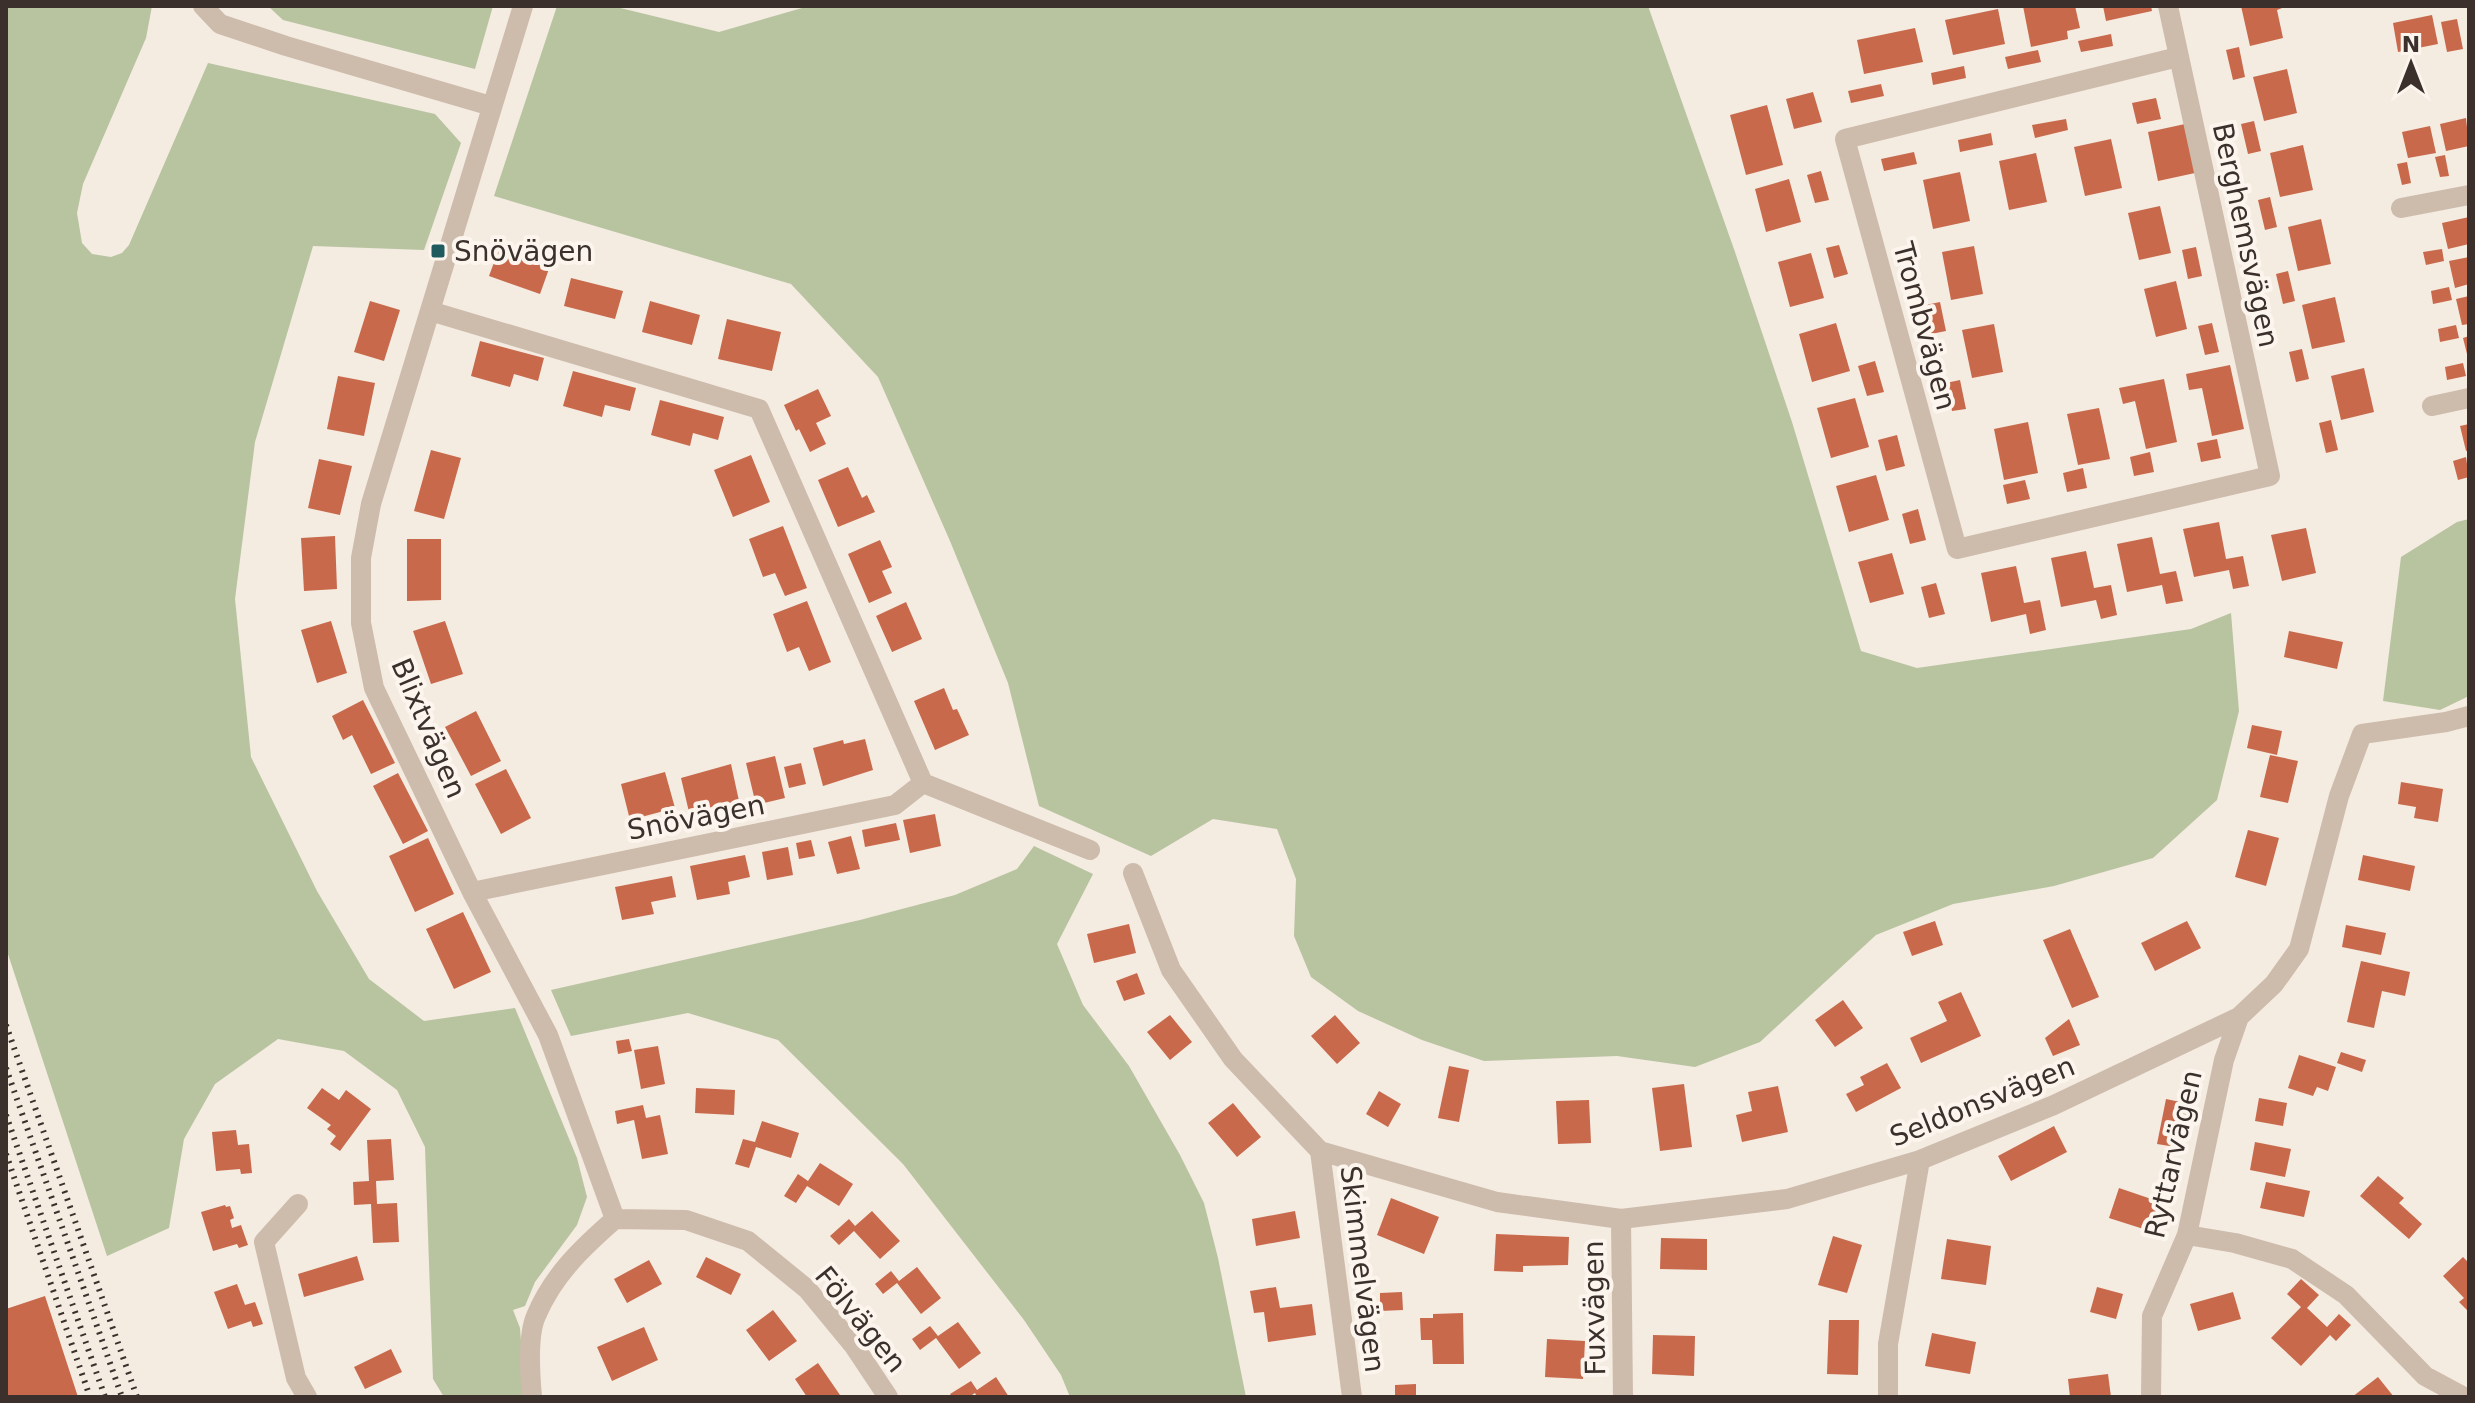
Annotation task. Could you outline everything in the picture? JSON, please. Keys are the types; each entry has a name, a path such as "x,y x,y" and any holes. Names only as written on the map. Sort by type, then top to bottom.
{"street":[{"path":"203,6 220,24 491,106"},
{"name":"Blixtvägen","path":"523,6 371,504 361,558 361,623 374,688 472,892 553,1045 615,1219"},
{"name":"Berghemsvägen","path":"2168,6 2270,476"},
{"name":"Trombvägen","path":"2178,57 1845,139 1957,549 2270,476"},
{"path":"2401,208 2469,195"},
{"path":"430,311 759,409 923,783 1090,850"},
{"path":"2432,406 2469,398"},
{"name":"Seldonsvägen","path":"1320,1151 1497,1202 1621,1219 1787,1199 1920,1160 2054,1105 2239,1017 2274,984 2299,949 2339,796 2362,734 2469,716"},
{"name":"Snövägen","path":"472,892 895,805 923,783"},
{"name":"Skimmelvägen","path":"1133,873 1171,970 1233,1059 1320,1151 1352,1397"},
{"name":"Ryttarvägen","path":"2151,1397 2152,1316 2187,1235 2224,1060 2239,1017"},
{"path":"1888,1397 1888,1344 1920,1160"},
{"path":"298,1204 264,1242 296,1378 307,1397"},
{"path":"532,1397 529,1368 534,1318 571,1258 615,1219"},
{"name":"Fölvägen","path":"615,1219 686,1220 748,1241 807,1289 854,1346 888,1397"},
{"name":"Fuxvägen","path":"1621,1219 1623,1397"},
{"path":"2187,1235 2235,1243 2292,1259 2346,1295 2425,1376 2464,1397"}],"green space":[{"path":"6,6 152,6 146,38 83,184 77,213 82,243 92,254 111,257 122,253 129,245 208,63 435,114 461,143 424,250 313,246 255,442 235,599 251,757 317,891 369,979 424,1021 515,1008 577,1158 587,1197 577,1225 535,1282 525,1306 513,1310 520,1328 525,1397 444,1397 433,1379 425,1147 397,1090 344,1051 278,1039 215,1084 184,1139 169,1228 107,1256 6,948"},
{"path":"268,6 493,6 475,69 283,20"},
{"path":"557,6 612,6 719,32 809,6 1648,6 1792,422 1861,651 1917,668 2191,629 2231,613 2239,711 2217,800 2153,858 2054,886 1953,904 1876,935 1760,1042 1695,1067 1617,1056 1484,1061 1422,1040 1358,1011 1311,977 1294,936 1296,879 1277,829 1213,819 1151,856 1039,806 1008,683 878,377 791,284 494,196"},
{"path":"2469,519 2469,696 2440,710 2383,701 2401,557 2457,522"},
{"path":"1034,846 1093,874 1057,944 1083,1005 1129,1066 1204,1203 1246,1397 1070,1397 1061,1375 1024,1320 903,1164 778,1040 688,1013 571,1036 551,990 860,920 955,895 1017,869"}],"building":[{"path":"2023,6 2075,6 2080,28 2067,31 2068,39 2031,47"},
{"path":"2103,6 2151,6 2152,11 2106,21"},
{"path":"2241,6 2287,6 2277,10 2283,38 2250,46"},
{"path":"1998,9 2005,44 1953,55 1945,20"},
{"path":"2432,15 2438,44 2398,52 2393,23"},
{"path":"2457,19 2463,49 2447,52 2441,22"},
{"path":"1915,28 1923,62 1864,74 1857,40"},
{"path":"2111,34 2113,46 2081,52 2078,41"},
{"path":"2239,47 2245,77 2233,80 2226,50"},
{"path":"2038,50 2041,62 2008,69 2005,57"},
{"path":"1964,66 1966,78 1933,85 1931,73"},
{"path":"2287,69 2297,113 2264,121 2253,77"},
{"path":"1881,84 1884,96 1851,103 1848,91"},
{"path":"1813,92 1822,122 1794,129 1786,99"},
{"path":"2156,98 2161,119 2137,124 2132,103"},
{"path":"1767,105 1783,165 1746,175 1730,115"},
{"path":"2466,118 2469,146 2446,151 2440,124"},
{"path":"2066,119 2068,130 2035,138 2032,125"},
{"path":"2254,121 2261,151 2248,154 2241,124"},
{"path":"2185,124 2195,173 2158,181 2148,132"},
{"path":"2430,126 2436,153 2408,158 2402,132"},
{"path":"1991,133 1993,145 1960,152 1958,140"},
{"path":"2111,139 2122,188 2085,196 2074,147"},
{"path":"2303,145 2313,190 2280,197 2270,153"},
{"path":"1914,152 1917,164 1884,171 1881,159"},
{"path":"2036,153 2047,202 2009,210 1999,161"},
{"path":"2445,155 2449,176 2440,177 2435,157"},
{"path":"2407,162 2411,183 2402,185 2397,164"},
{"path":"1821,171 1829,200 1815,203 1807,175"},
{"path":"1960,172 1970,221 1933,229 1923,180"},
{"path":"1789,179 1801,222 1766,232 1755,189"},
{"path":"2270,197 2277,227 2265,230 2258,200"},
{"path":"2160,206 2171,253 2139,260 2128,213"},
{"path":"2469,217 2469,244 2448,249 2442,223"},
{"path":"2321,219 2331,264 2298,271 2288,227"},
{"path":"1839,245 1848,274 1834,278 1826,248"},
{"path":"1974,246 1983,294 1951,300 1942,252"},
{"path":"2196,247 2202,276 2188,279 2182,250"},
{"path":"499,249 550,266 540,294 489,276"},
{"path":"2442,249 2444,261 2426,265 2423,252"},
{"path":"1811,253 1824,298 1790,307 1778,262"},
{"path":"2469,257 2469,284 2455,288 2449,261"},
{"path":"2288,271 2295,301 2283,304 2276,274"},
{"path":"571,278 623,291 615,319 564,306"},
{"path":"2176,281 2187,329 2156,337 2144,289"},
{"path":"2449,287 2452,300 2433,304 2431,291"},
{"path":"2469,296 2469,324 2462,325 2456,299"},
{"path":"2335,297 2345,342 2312,349 2302,305"},
{"path":"370,301 400,310 384,361 354,352"},
{"path":"650,301 700,315 692,345 642,332"},
{"path":"1940,302 1946,331 1931,334 1926,305"},
{"path":"727,319 781,332 772,371 718,359"},
{"path":"1836,323 1850,371 1812,382 1799,334"},
{"path":"2212,323 2219,352 2205,355 2198,326"},
{"path":"1994,324 2003,372 1972,378 1962,330"},
{"path":"2456,325 2459,338 2440,342 2438,329"},
{"path":"2469,336 2469,358 2468,358 2463,338"},
{"path":"480,341 544,358 538,381 514,374 510,387 471,376"},
{"path":"2302,349 2309,379 2296,382 2289,352"},
{"path":"1875,361 1884,392 1867,396 1858,366"},
{"path":"2463,363 2466,376 2447,380 2445,367"},
{"path":"2230,365 2244,429 2212,436 2202,388 2189,390 2186,374"},
{"path":"2364,368 2374,412 2341,420 2331,376"},
{"path":"573,371 636,388 630,411 605,405 602,417 563,406"},
{"path":"338,376 375,383 364,436 327,429"},
{"path":"2164,379 2177,442 2146,449 2135,401 2123,404 2119,388"},
{"path":"1960,380 1966,409 1952,411 1946,383"},
{"path":"818,389 831,416 816,423 826,444 810,452 784,405"},
{"path":"1855,398 1869,447 1831,458 1817,408"},
{"path":"660,400 724,417 718,440 693,433 690,446 651,435"},
{"path":"2099,408 2110,459 2078,465 2067,414"},
{"path":"2331,420 2338,450 2326,453 2319,423"},
{"path":"2028,422 2038,473 2004,480 1994,429"},
{"path":"2469,424 2469,450 2466,451 2460,426"},
{"path":"1897,435 1905,466 1886,471 1878,440"},
{"path":"2217,439 2221,458 2201,462 2197,443"},
{"path":"431,450 461,458 444,519 414,511"},
{"path":"2150,452 2154,472 2134,476 2130,457"},
{"path":"751,455 770,502 733,517 714,470"},
{"path":"2466,457 2469,477 2458,480 2453,461"},
{"path":"319,459 352,466 340,515 308,508"},
{"path":"848,467 862,498 867,495 875,512 838,527 818,480"},
{"path":"2083,468 2087,488 2067,492 2063,473"},
{"path":"1876,475 1889,520 1849,532 1836,486"},
{"path":"2025,480 2030,499 2007,504 2003,485"},
{"path":"1918,509 1926,540 1910,544 1902,514"},
{"path":"2219,522 2226,559 2243,556 2249,586 2233,589 2229,570 2194,577 2183,529"},
{"path":"783,526 807,588 785,596 775,573 763,577 749,539"},
{"path":"2306,528 2316,573 2282,581 2271,535"},
{"path":"335,536 337,589 304,591 301,538"},
{"path":"2152,537 2160,574 2176,571 2183,601 2166,604 2162,585 2127,592 2117,544"},
{"path":"407,539 441,539 441,600 407,601"},
{"path":"880,540 892,567 882,571 892,593 869,603 848,554"},
{"path":"2086,551 2094,588 2111,585 2117,615 2101,619 2096,600 2061,607 2051,558"},
{"path":"1892,553 1904,594 1870,603 1858,562"},
{"path":"2016,566 2024,603 2040,600 2046,630 2030,634 2026,614 1991,622 1981,573"},
{"path":"1936,583 1945,614 1929,618 1921,587"},
{"path":"807,601 831,662 809,671 799,647 787,652 773,614"},
{"path":"906,602 922,639 892,652 876,616"},
{"path":"331,621 347,673 317,683 301,630"},
{"path":"445,621 463,674 431,684 413,631"},
{"path":"2289,631 2343,642 2337,669 2284,657"},
{"path":"944,688 969,735 935,750 914,701"},
{"path":"363,700 395,763 371,774 352,735 343,740 332,716"},
{"path":"476,711 501,761 471,776 445,727"},
{"path":"2252,725 2282,731 2277,755 2247,748"},
{"path":"865,739 873,770 823,786 813,748 843,740 844,744"},
{"path":"2270,755 2298,761 2288,803 2260,797"},
{"path":"775,756 785,798 756,805 746,763"},
{"path":"801,763 806,784 789,788 784,767"},
{"path":"731,764 739,801 689,812 681,778"},
{"path":"506,769 531,818 501,834 475,784"},
{"path":"665,772 675,808 630,820 621,784"},
{"path":"398,773 428,831 403,844 373,786"},
{"path":"2401,782 2443,789 2438,822 2414,818 2416,807 2398,804"},
{"path":"935,814 941,846 910,853 903,820"},
{"path":"896,823 900,840 865,847 862,830"},
{"path":"2248,830 2279,838 2266,886 2235,877"},
{"path":"851,836 860,869 837,874 828,842"},
{"path":"428,838 454,894 415,912 389,856"},
{"path":"811,840 815,856 799,859 796,843"},
{"path":"788,847 793,875 767,880 762,852"},
{"path":"745,855 750,877 728,882 730,894 697,900 690,866"},
{"path":"2363,855 2415,866 2410,891 2358,880"},
{"path":"672,876 676,897 651,902 654,914 622,920 615,887"},
{"path":"463,912 491,972 454,989 426,929"},
{"path":"1935,921 1943,945 1912,956 1903,932"},
{"path":"2187,921 2201,948 2155,971 2141,943"},
{"path":"1129,924 1136,953 1094,963 1087,934"},
{"path":"2346,925 2386,933 2381,955 2342,947"},
{"path":"2070,929 2099,997 2072,1008 2043,940"},
{"path":"2361,961 2410,972 2405,996 2382,991 2374,1028 2347,1022"},
{"path":"1137,973 1145,994 1124,1001 1116,981"},
{"path":"1961,992 1981,1036 1921,1063 1910,1038 1947,1021 1938,1002"},
{"path":"1843,1000 1863,1028 1835,1047 1815,1020"},
{"path":"1170,1015 1192,1042 1170,1060 1147,1032"},
{"path":"1335,1015 1360,1043 1337,1064 1311,1036"},
{"path":"2069,1019 2080,1045 2053,1056 2045,1038"},
{"path":"629,1039 632,1051 618,1054 616,1041"},
{"path":"658,1046 665,1084 641,1089 634,1050"},
{"path":"2341,1052 2366,1060 2362,1072 2337,1063"},
{"path":"2299,1055 2336,1067 2328,1091 2317,1087 2313,1096 2288,1088"},
{"path":"1887,1063 1901,1088 1856,1112 1846,1094 1864,1085 1860,1077"},
{"path":"1449,1066 1469,1070 1459,1122 1438,1118"},
{"path":"1684,1084 1692,1147 1660,1151 1652,1088"},
{"path":"1778,1086 1788,1132 1742,1142 1736,1115 1752,1111 1748,1092"},
{"path":"322,1088 339,1100 346,1090 371,1109 340,1151 330,1144 336,1136 327,1129 331,1125 307,1108"},
{"path":"696,1088 735,1090 734,1115 695,1113"},
{"path":"1379,1091 1401,1104 1388,1127 1366,1114"},
{"path":"2259,1098 2287,1103 2283,1126 2255,1121"},
{"path":"2166,1099 2190,1104 2182,1148 2157,1144"},
{"path":"1589,1100 1591,1143 1558,1144 1556,1101"},
{"path":"1233,1103 1261,1137 1237,1157 1208,1123"},
{"path":"643,1105 646,1118 660,1115 668,1154 642,1159 634,1120 617,1124 615,1111"},
{"path":"762,1121 799,1133 791,1158 756,1147 749,1168 735,1164 743,1139 755,1142"},
{"path":"2054,1126 2067,1152 2011,1181 1998,1156"},
{"path":"236,1130 238,1145 249,1144 252,1173 241,1174 240,1169 216,1171 212,1132"},
{"path":"391,1139 394,1180 376,1181 377,1204 397,1203 399,1242 373,1243 371,1204 354,1205 353,1182 369,1181 367,1140"},
{"path":"2255,1142 2291,1149 2285,1177 2250,1170"},
{"path":"820,1163 853,1184 839,1206 807,1186 796,1203 784,1196 798,1174 808,1181"},
{"path":"2378,1176 2404,1198 2399,1203 2422,1224 2409,1239 2360,1196"},
{"path":"2266,1182 2310,1191 2304,1217 2260,1208"},
{"path":"2119,1188 2166,1204 2156,1233 2109,1218"},
{"path":"1391,1198 1439,1217 1424,1254 1377,1235"},
{"path":"230,1206 234,1218 230,1220 232,1228 241,1225 248,1245 239,1248 237,1244 213,1251 201,1212"},
{"path":"872,1211 900,1241 880,1259 854,1231 839,1245 830,1236 849,1219 855,1226"},
{"path":"1295,1211 1300,1238 1256,1246 1252,1219"},
{"path":"1496,1234 1569,1237 1568,1265 1523,1266 1523,1272 1494,1271"},
{"path":"1833,1236 1862,1245 1847,1293 1818,1285"},
{"path":"1661,1238 1707,1239 1707,1270 1660,1269"},
{"path":"1947,1239 1991,1246 1986,1285 1941,1279"},
{"path":"357,1256 364,1280 304,1297 298,1274"},
{"path":"706,1257 741,1274 731,1295 696,1277"},
{"path":"2463,1257 2469,1263 2469,1312 2459,1302 2464,1298 2443,1276"},
{"path":"649,1260 662,1284 627,1303 614,1279"},
{"path":"917,1267 941,1298 921,1314 897,1283 883,1294 875,1284 891,1271 899,1281"},
{"path":"2301,1279 2319,1295 2307,1308 2327,1327 2339,1314 2351,1325 2336,1341 2330,1335 2301,1366 2271,1338 2301,1307 2287,1294"},
{"path":"237,1284 245,1305 255,1302 263,1324 253,1327 251,1321 228,1329 214,1292"},
{"path":"1276,1287 1280,1308 1312,1304 1316,1335 1268,1342 1264,1312 1254,1313 1250,1291"},
{"path":"2097,1287 2123,1294 2116,1319 2090,1312"},
{"path":"1402,1292 1403,1310 1380,1311 1380,1293"},
{"path":"2233,1292 2241,1319 2198,1331 2190,1304"},
{"path":"45,1296 78,1397 6,1397 6,1309"},
{"path":"773,1310 797,1341 769,1361 746,1330"},
{"path":"1463,1313 1464,1364 1433,1364 1432,1340 1421,1340 1420,1318 1433,1318 1433,1314"},
{"path":"1829,1320 1859,1320 1858,1375 1827,1374"},
{"path":"958,1322 981,1353 959,1369 936,1338 920,1350 912,1339 930,1326 938,1336"},
{"path":"644,1327 658,1360 612,1381 597,1347"},
{"path":"1932,1333 1976,1342 1970,1374 1925,1366"},
{"path":"1653,1335 1695,1336 1694,1376 1652,1374"},
{"path":"1547,1339 1585,1341 1583,1379 1545,1377"},
{"path":"391,1349 402,1372 365,1389 354,1367"},
{"path":"818,1363 840,1395 838,1397 807,1397 795,1379"},
{"path":"2108,1374 2111,1397 2070,1397 2068,1379"},
{"path":"996,1377 1009,1397 977,1397 975,1393 969,1397 952,1397 950,1394 971,1381 977,1390"},
{"path":"2378,1377 2394,1397 2352,1397"},
{"path":"1416,1384 1416,1397 1395,1397 1395,1385"}],"railway":[{"path":"6,1025 137,1397"},
{"path":"6,1068 122,1397"},
{"path":"6,1115 105,1397"},
{"path":"6,1154 90,1397"}],"place":[{"name":"Snövägen","path":"438,251"}]}
